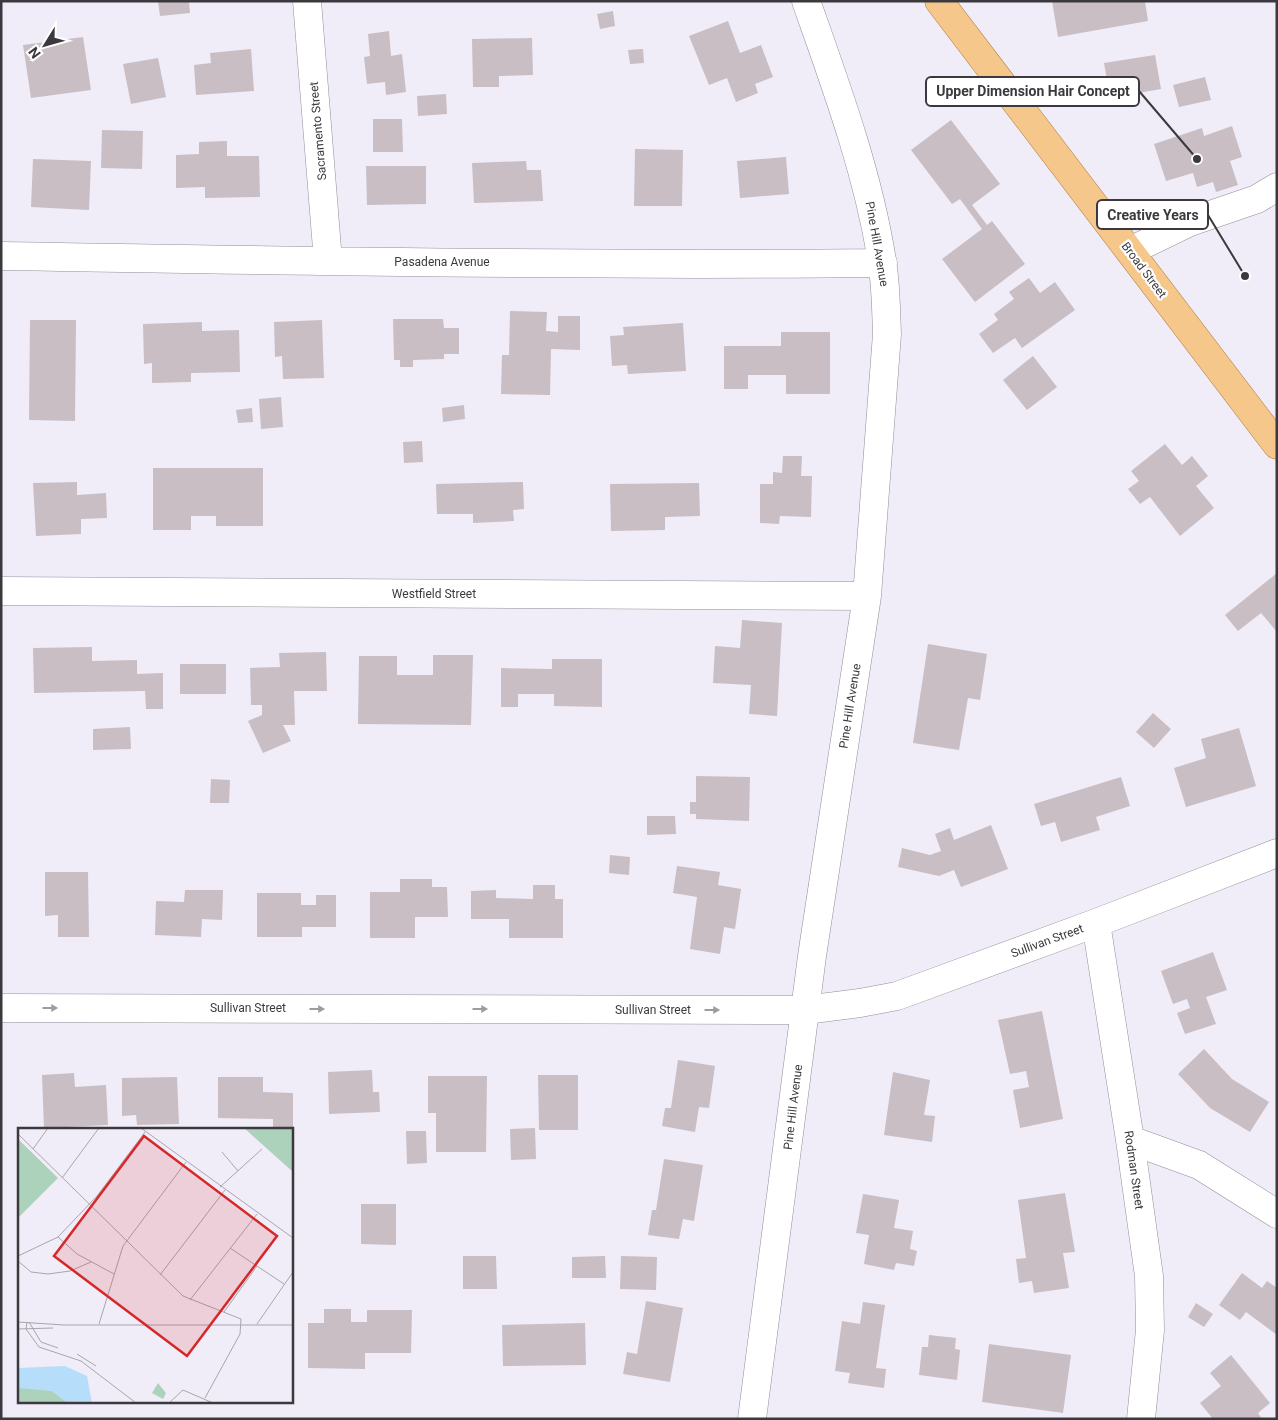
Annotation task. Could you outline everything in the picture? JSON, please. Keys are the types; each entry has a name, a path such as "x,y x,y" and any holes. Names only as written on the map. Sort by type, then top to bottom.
{"main road":[{"name":"Broad Street","path":"939,1 1277,445"}],"street":[{"name":"Sacramento Street","path":"307,1 328,261"},
{"name":"Pine Hill Avenue","path":"752,1419 818,916 867,596 886,334 886,302 877,230 846,114 806,1"},
{"path":"1130,251 1190,222 1258,199 1277,187"},
{"name":"Pasadena Avenue","path":"1,256 328,261 882,263"},
{"name":"Westfield Street","path":"1,591 867,596"},
{"name":"Sullivan Street","path":"1,1008 805,1010 897,996 1096,923 1277,853"},
{"name":"Rodman Street","path":"1096,923 1149,1276 1150,1330 1141,1419"},
{"path":"1130,1140 1199,1165 1277,1214"}],"building":[{"path":"158,1 189,1 190,13 160,16"},
{"path":"1052,1 1145,1 1148,21 1058,37"},
{"path":"613,11 615,26 600,29 597,14"},
{"path":"728,21 740,53 761,45 773,77 755,84 758,93 736,102 727,78 709,85 689,36"},
{"path":"389,31 391,56 402,54 406,92 386,95 385,82 367,84 364,57 370,56 368,34"},
{"path":"83,37 91,90 31,98 23,45"},
{"path":"532,38 533,75 499,76 499,87 473,87 472,39"},
{"path":"251,49 254,91 196,95 194,65 211,63 210,53"},
{"path":"643,49 644,63 630,64 628,50"},
{"path":"1155,55 1161,89 1110,98 1104,63"},
{"path":"158,58 166,97 131,104 123,64"},
{"path":"1205,77 1211,100 1179,107 1173,85"},
{"path":"446,94 447,114 418,116 417,96"},
{"path":"373,119 402,119 403,152 373,152"},
{"path":"951,120 1000,184 972,205 987,225 992,221 1025,264 975,302 942,259 982,229 960,199 952,204 911,150"},
{"path":"1232,126 1242,157 1230,161 1238,185 1216,192 1213,182 1197,187 1193,173 1166,181 1154,144 1202,128 1204,136"},
{"path":"102,130 143,131 142,169 101,168"},
{"path":"227,141 227,156 259,156 260,197 205,198 205,187 176,188 176,155 199,154 199,142"},
{"path":"635,149 683,150 682,206 634,206"},
{"path":"786,157 789,194 740,198 737,161"},
{"path":"33,159 91,161 89,210 31,207"},
{"path":"526,161 527,170 541,170 543,201 474,203 472,163"},
{"path":"366,166 426,166 426,204 367,205"},
{"path":"1029,278 1040,293 1055,282 1075,310 1022,348 1015,338 993,353 979,334 998,320 994,314 1014,299 1009,292"},
{"path":"510,311 547,312 546,331 558,332 558,316 580,316 580,350 551,349 550,395 501,394 502,355 509,355"},
{"path":"393,319 443,319 444,328 459,328 459,354 444,354 444,359 413,360 413,367 400,367 400,360 394,360"},
{"path":"30,320 76,320 75,421 29,420"},
{"path":"322,320 324,378 283,379 282,356 275,357 274,322"},
{"path":"202,322 202,331 239,330 240,372 191,373 191,382 152,383 152,363 144,364 143,324"},
{"path":"683,323 686,371 628,374 627,365 612,366 610,336 624,335 623,327"},
{"path":"781,332 830,332 830,394 786,394 786,375 748,375 748,389 724,389 724,346 781,346"},
{"path":"1033,356 1057,387 1027,410 1003,380"},
{"path":"281,397 283,427 261,429 259,399"},
{"path":"464,405 465,419 443,422 442,408"},
{"path":"252,408 253,422 238,423 236,410"},
{"path":"422,441 423,462 404,463 403,442"},
{"path":"1165,444 1182,465 1192,456 1208,476 1196,486 1214,508 1180,536 1150,497 1140,504 1128,489 1139,481 1131,471"},
{"path":"783,456 802,456 801,476 812,476 811,517 780,516 779,524 760,523 760,484 773,484 773,472 782,473"},
{"path":"153,468 263,468 263,526 216,526 216,516 191,516 191,530 153,530"},
{"path":"77,482 77,495 106,493 107,518 81,519 81,534 36,536 33,483"},
{"path":"523,482 524,509 513,510 514,521 473,523 473,514 437,514 436,484"},
{"path":"699,483 700,516 665,517 665,530 611,531 610,484"},
{"path":"1277,573 1277,632 1261,613 1238,631 1225,615"},
{"path":"742,620 782,623 777,716 749,714 751,685 713,683 715,646 740,648"},
{"path":"928,644 987,654 980,700 968,698 959,750 913,743"},
{"path":"92,647 92,661 137,660 137,674 163,673 163,709 146,709 145,691 34,693 33,648"},
{"path":"326,652 327,691 294,691 295,725 283,725 291,741 263,753 248,721 262,715 262,705 251,705 250,668 280,667 279,653"},
{"path":"433,655 473,655 471,725 358,724 359,656 397,656 397,675 433,675"},
{"path":"552,659 602,659 602,707 554,706 554,694 518,694 518,707 501,707 501,668 552,669"},
{"path":"180,664 226,664 226,694 180,694"},
{"path":"1153,713 1171,729 1154,748 1136,732"},
{"path":"130,727 131,749 93,750 93,729"},
{"path":"1239,728 1256,786 1186,807 1174,768 1206,758 1201,739"},
{"path":"696,776 750,777 749,821 696,819 696,814 690,814 690,802 696,802"},
{"path":"1121,777 1130,806 1096,817 1100,830 1061,842 1055,822 1041,826 1034,804"},
{"path":"211,779 230,780 229,803 210,803"},
{"path":"647,816 675,816 676,834 647,835"},
{"path":"991,825 1008,869 961,887 954,870 939,876 898,867 902,848 930,855 941,851 935,834 950,828 954,840"},
{"path":"610,855 630,857 629,875 609,873"},
{"path":"677,866 720,872 718,885 741,889 735,929 724,927 720,954 690,949 697,897 673,893"},
{"path":"45,872 88,872 89,937 58,937 58,915 45,916"},
{"path":"400,879 432,879 432,887 447,887 448,917 415,917 415,938 370,938 370,892 400,892"},
{"path":"533,885 555,885 555,899 563,899 563,938 509,938 509,919 471,919 471,891 496,890 496,898 533,899"},
{"path":"185,890 223,890 222,920 202,919 201,937 155,935 156,901 184,902"},
{"path":"257,893 301,893 301,905 316,905 316,895 336,895 336,927 302,927 302,937 257,937"},
{"path":"1213,952 1227,990 1206,997 1216,1024 1185,1034 1177,1013 1190,1008 1187,999 1173,1004 1161,971"},
{"path":"1042,1011 1063,1119 1020,1128 1013,1090 1029,1087 1026,1071 1010,1074 998,1020"},
{"path":"1204,1049 1232,1079 1269,1102 1250,1132 1210,1108 1178,1074"},
{"path":"678,1060 715,1066 709,1108 699,1107 695,1132 662,1126 665,1108 671,1108"},
{"path":"372,1070 373,1092 379,1092 380,1112 329,1114 328,1072"},
{"path":"893,1072 930,1080 924,1115 935,1116 932,1142 884,1135"},
{"path":"74,1073 75,1087 106,1085 108,1125 44,1128 42,1075"},
{"path":"538,1075 578,1075 578,1130 539,1130"},
{"path":"428,1076 487,1076 486,1152 436,1152 436,1113 428,1113"},
{"path":"177,1077 179,1124 137,1125 136,1115 122,1116 122,1078"},
{"path":"218,1077 263,1077 263,1092 293,1093 293,1127 273,1127 273,1119 218,1118"},
{"path":"535,1128 536,1159 511,1160 510,1129"},
{"path":"406,1131 426,1131 427,1163 407,1164"},
{"path":"664,1159 703,1165 694,1221 683,1219 679,1239 648,1235 652,1210 656,1210"},
{"path":"1065,1193 1075,1252 1063,1253 1069,1288 1034,1293 1032,1281 1019,1283 1016,1259 1026,1258 1018,1200"},
{"path":"863,1194 899,1200 894,1228 913,1231 910,1249 917,1251 914,1266 896,1263 894,1270 864,1264 869,1235 856,1233"},
{"path":"361,1204 396,1204 396,1245 361,1244"},
{"path":"463,1256 496,1256 497,1289 463,1289"},
{"path":"605,1256 606,1278 572,1278 572,1257"},
{"path":"621,1256 657,1257 656,1290 620,1289"},
{"path":"1242,1273 1262,1288 1267,1281 1277,1288 1277,1335 1246,1312 1240,1320 1219,1305"},
{"path":"646,1301 683,1308 670,1382 623,1374 627,1352 637,1354"},
{"path":"863,1302 885,1305 876,1368 886,1369 884,1388 848,1383 850,1373 835,1371 842,1321 860,1324"},
{"path":"1196,1303 1213,1314 1204,1327 1188,1317"},
{"path":"324,1309 351,1309 351,1322 367,1322 367,1310 412,1310 411,1353 365,1353 365,1369 308,1368 308,1323 324,1323"},
{"path":"585,1323 586,1365 503,1366 502,1325"},
{"path":"929,1335 956,1338 955,1349 960,1350 957,1380 919,1375 922,1347 928,1347"},
{"path":"989,1344 1071,1355 1063,1413 982,1402"},
{"path":"1231,1355 1270,1403 1258,1413 1262,1419 1213,1419 1200,1403 1221,1386 1210,1373"}],"place":[{"name":"Upper Dimension Hair Concept","path":"1197,159"},
{"name":"Creative Years","path":"1245,276"}]}
